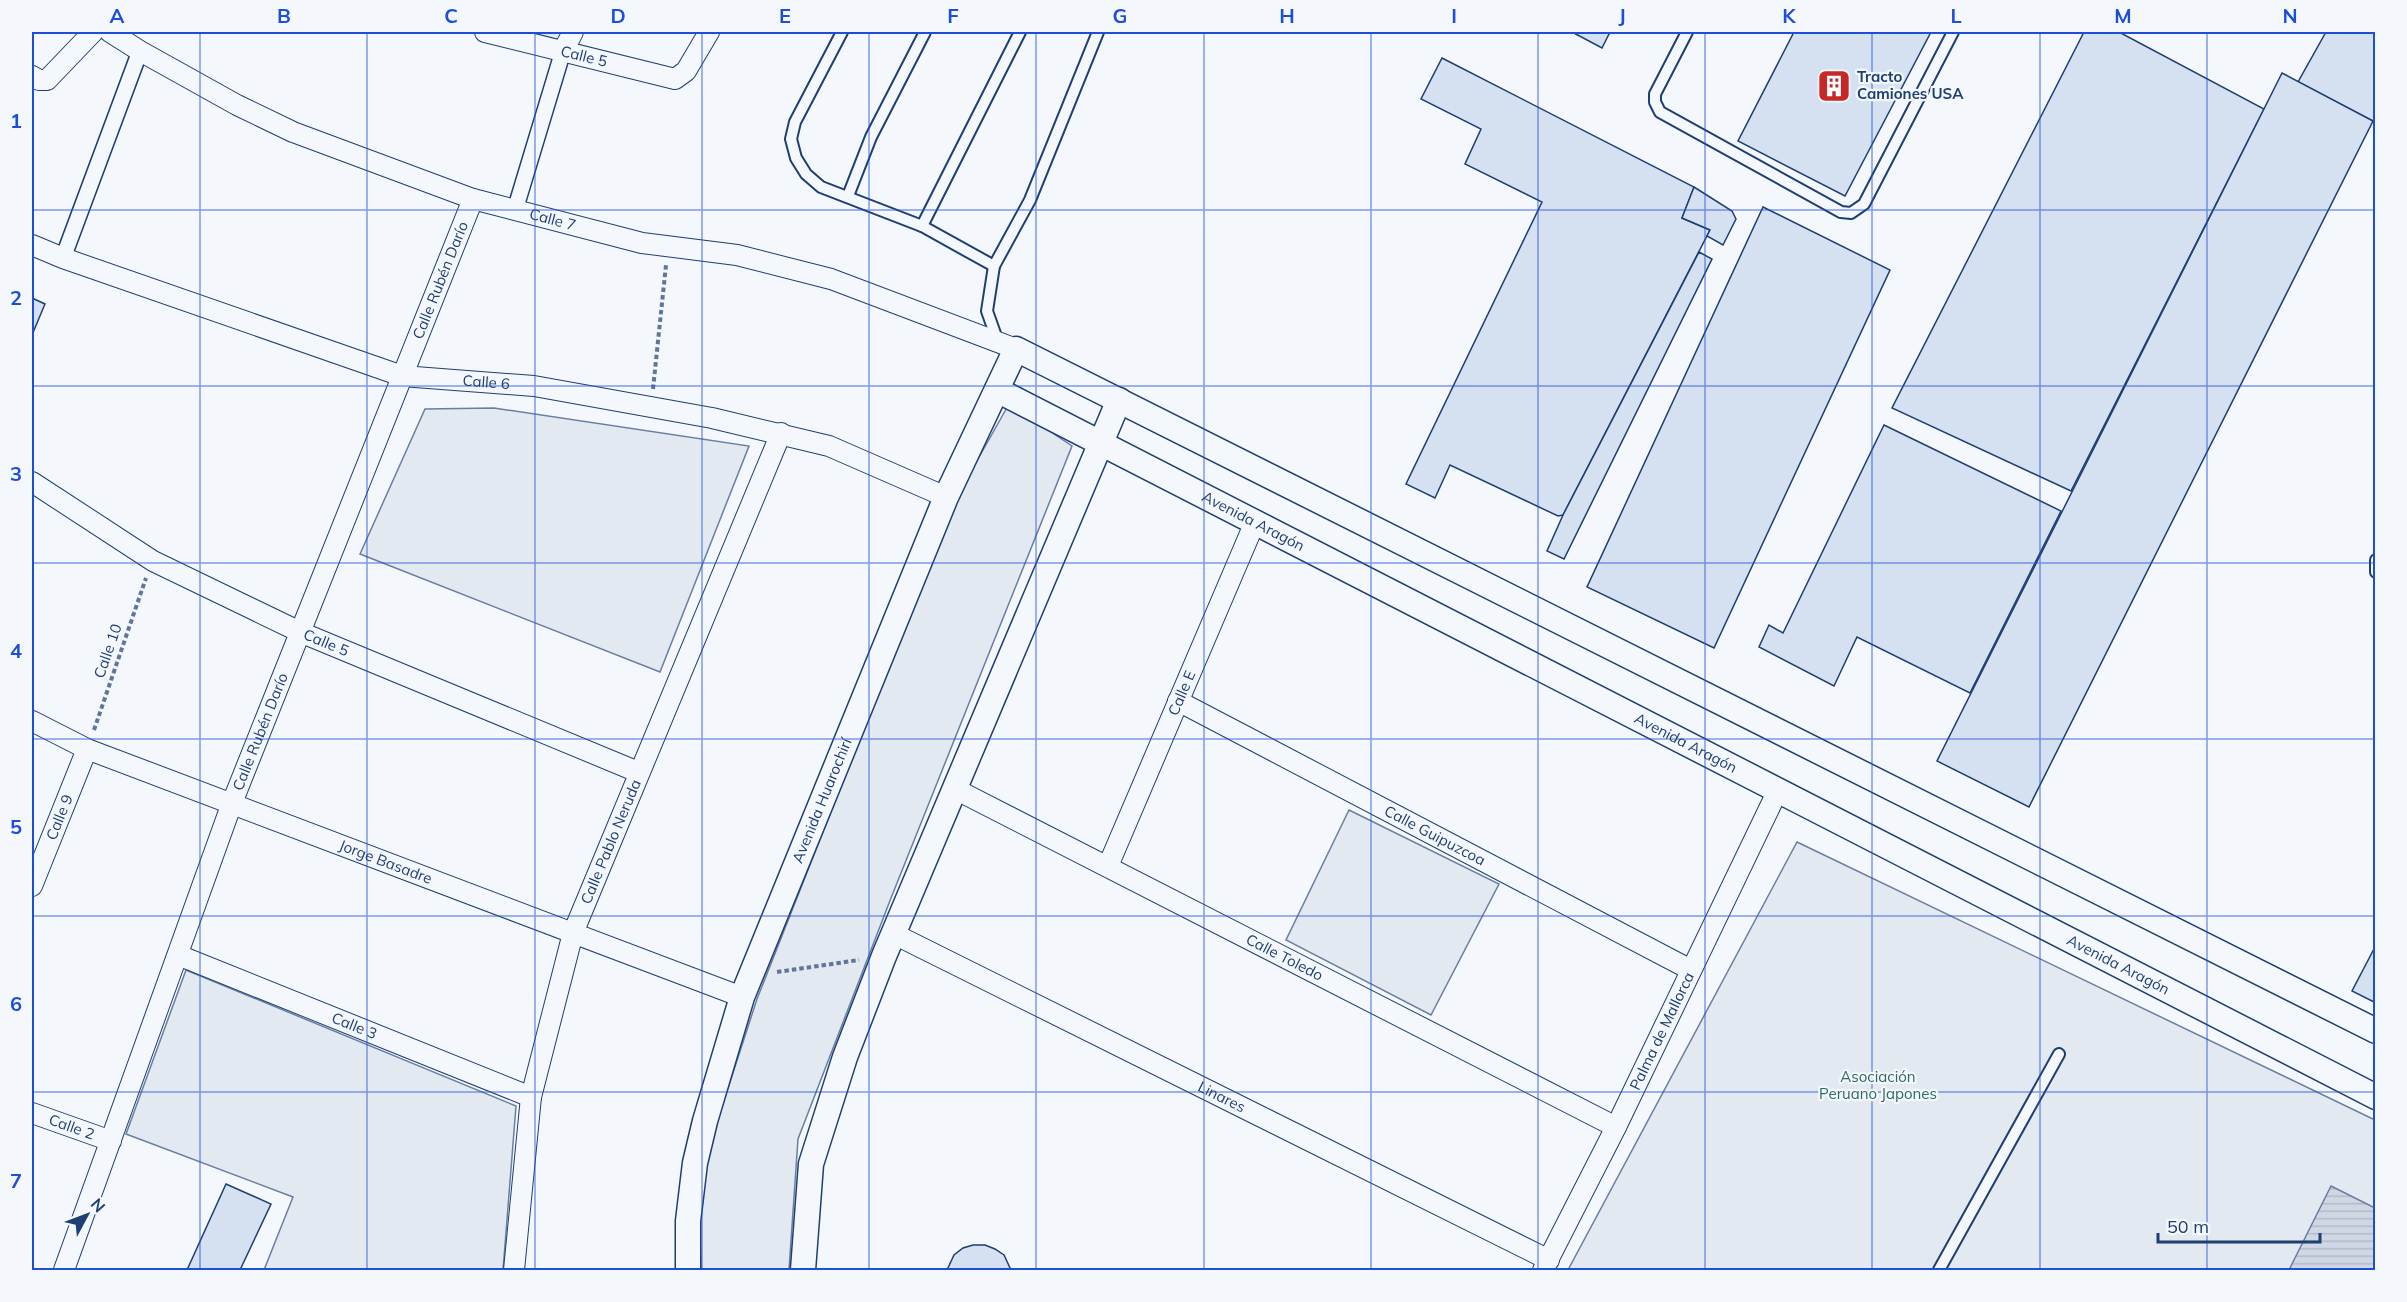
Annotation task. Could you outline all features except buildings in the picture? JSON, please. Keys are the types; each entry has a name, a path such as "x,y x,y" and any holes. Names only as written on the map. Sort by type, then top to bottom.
{"street":[{"path":"32,76 43,81 51,78 93,32"},
{"name":"Calle 7","path":"113,32 140,51 237,105 293,132 473,199 642,243 737,255 831,279 1007,345"},
{"name":"Calle 5","path":"485,32 675,79 681,77 709,32"},
{"path":"515,210 563,51 573,32"},
{"path":"63,258 140,51"},
{"name":"Calle Rubén Darío","path":"64,1270 232,803 473,199"},
{"name":"Calle 6","path":"32,244 63,258 402,376 534,386 781,433 829,446 946,497"},
{"path":"1007,345 2376,1031"},
{"name":"Avenida Huarochirí","path":"688,1270 688,1221 695,1163 705,1121 746,987 946,497 997,390 1007,345"},
{"name":"Avenida Aragón","path":"997,390 2376,1097"},
{"path":"803,1270 811,1164 845,1057 884,956 1119,400"},
{"name":"Calle Pablo Neruda","path":"514,1270 531,1096 573,933 638,772 781,433"},
{"name":"Calle 5","path":"32,482 153,561 300,632 638,772"},
{"name":"Calle E","path":"1108,866 1255,522"},
{"name":"Calle Guipuzcoa","path":"1178,701 1691,970"},
{"name":"Jorge Basadre","path":"32,721 87,749 573,933 746,987"},
{"name":"Calle 9","path":"32,886 87,749"},
{"name":"Calle Toledo","path":"955,789 1616,1127"},
{"name":"Palma de Mallorca","path":"1546,1265 1616,1127 1778,790"},
{"name":"Linares","path":"894,934 1546,1265"},
{"name":"Calle 3","path":"178,955 531,1096"},
{"name":"Calle 2","path":"32,1113 111,1141"}],"lane":[{"path":"842,32 795,122 791,139 796,158 806,174 821,188 848,196 922,226 994,266"},
{"path":"848,196 871,137 925,32"},
{"path":"922,226 1020,32"},
{"path":"1007,345 987,311 994,266 1030,200 1098,32"},
{"path":"1686,32 1655,94 1655,102 1660,112 1841,212 1851,213 1864,204 1953,32"},
{"path":"2376,560 2376,572"},
{"path":"1939,1270 2059,1054"}],"path":[{"path":"651,407 668,246"},
{"name":"Calle 10","path":"87,749 153,561"},
{"path":"746,987 884,956"}],"green space":[{"path":"527,32 566,32 561,41"},
{"path":"1009,404 1072,446 891,898 798,1139 789,1270 701,1270 699,1207 705,1159 757,999 952,505"},
{"path":"494,408 749,446 660,672 360,554 425,409"},
{"path":"1349,810 1499,884 1431,1015 1286,940"},
{"name":"Asociación Peruano Japones","path":"1797,842 2375,1120 2375,1270 1568,1270"},
{"path":"186,970 516,1106 503,1270 264,1270 293,1197 126,1134"}],"shaded area":[{"path":"2331,1186 2375,1208 2375,1270 2294,1270 2290,1268"}],"place":[{"name":"Tracto Camiones USA","path":"1834,86"}]}
